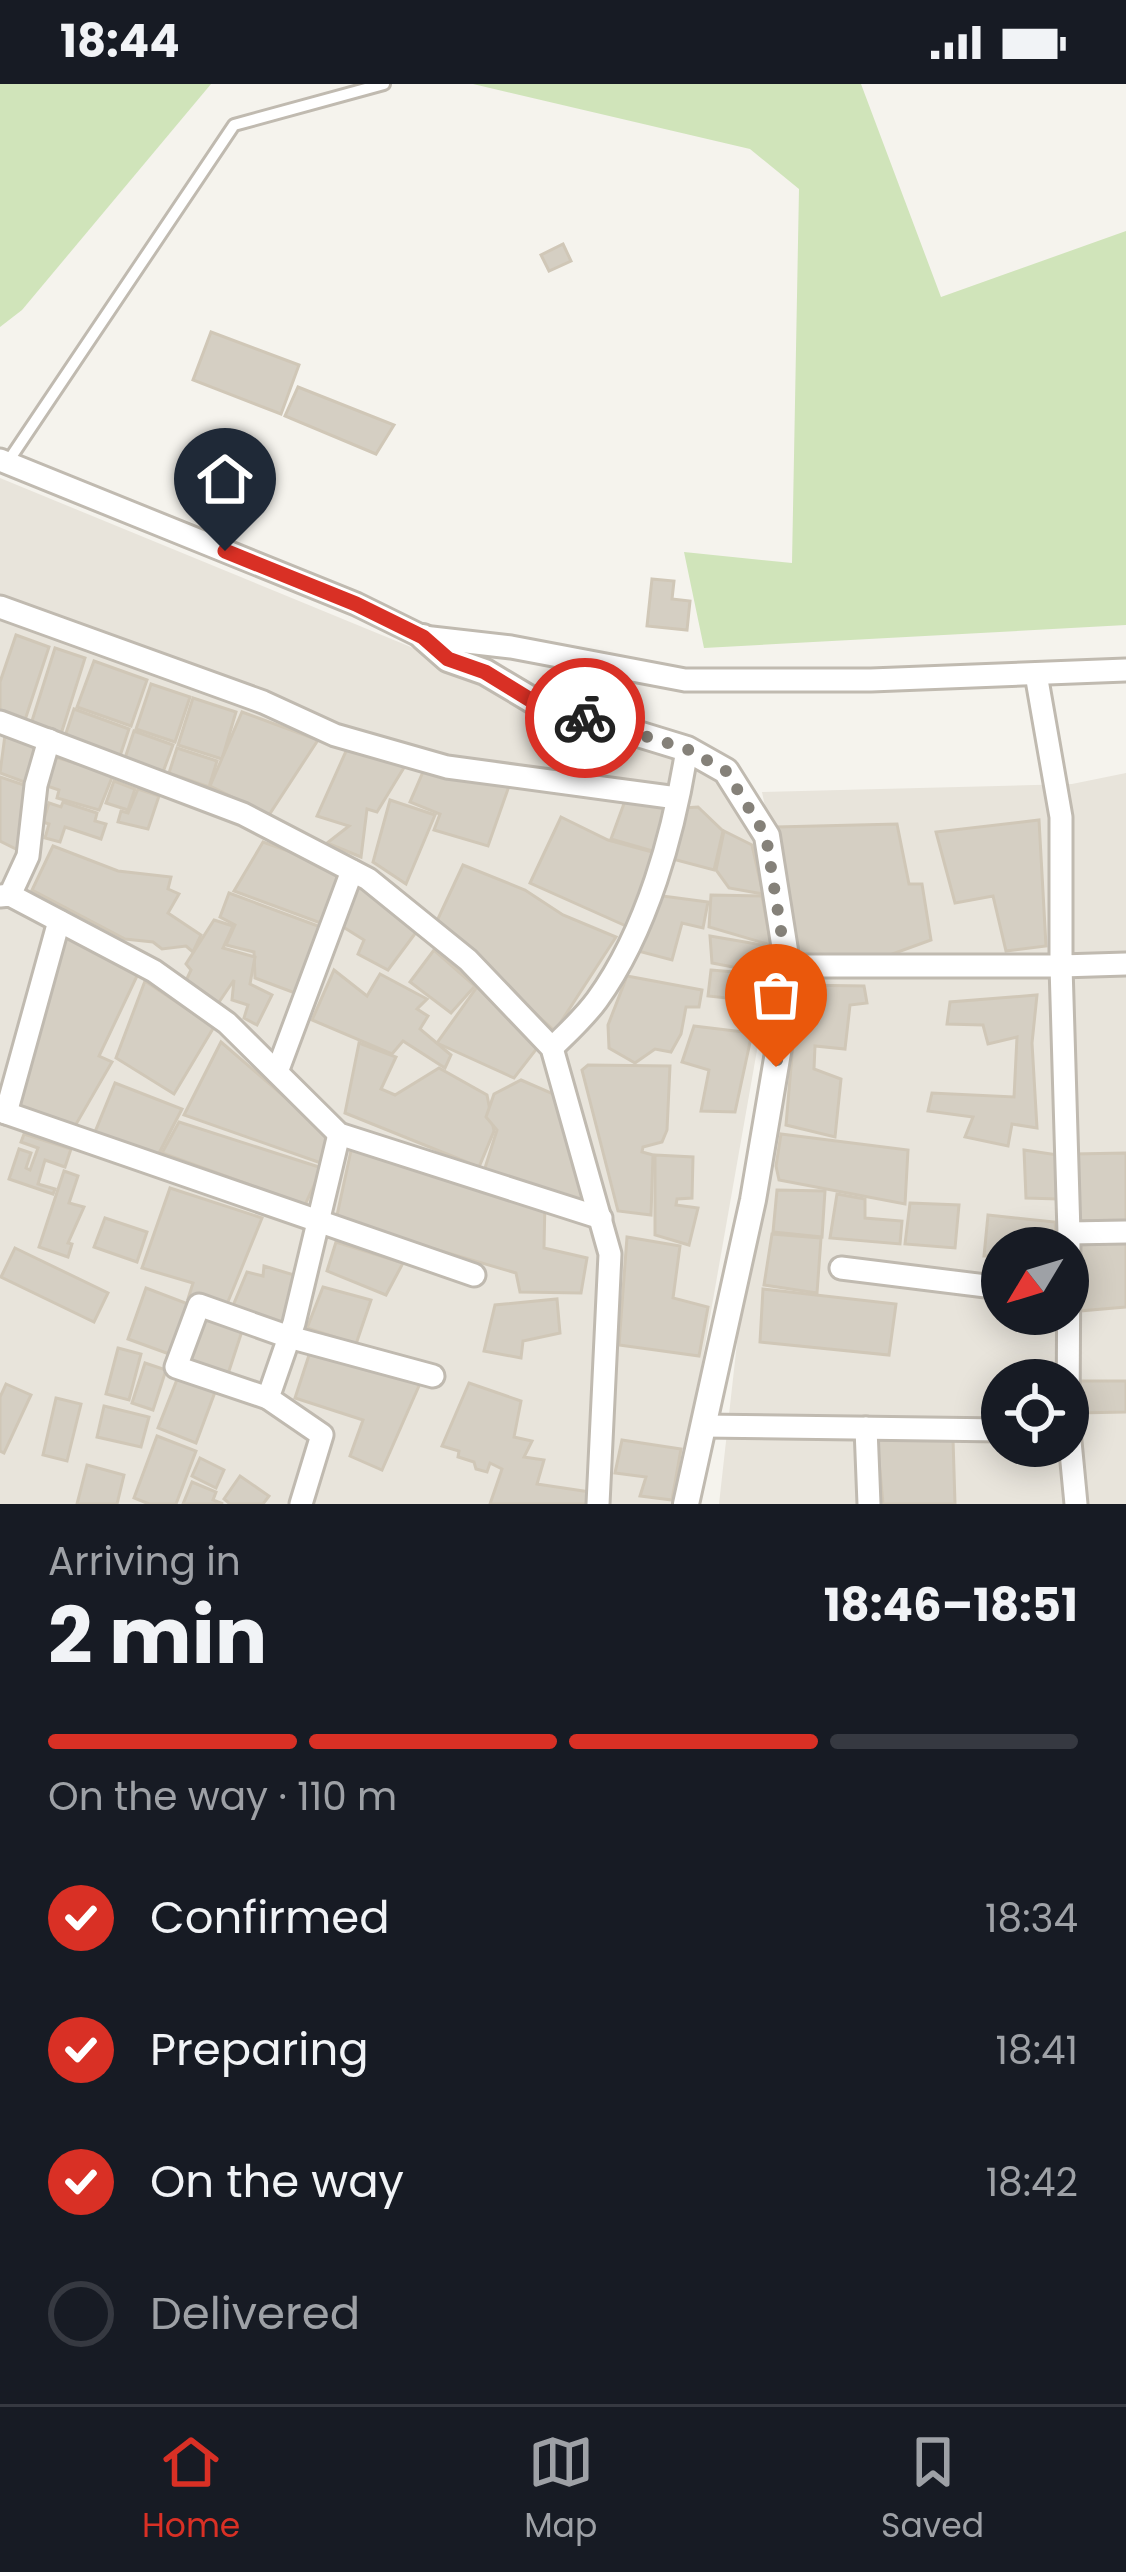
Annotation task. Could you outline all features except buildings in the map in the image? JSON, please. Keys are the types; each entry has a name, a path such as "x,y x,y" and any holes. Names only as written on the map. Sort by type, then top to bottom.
{"street":[{"path":"3,461 356,604 423,637 448,659 485,672 537,704 687,749 726,771 766,836 784,950 783,1023 752,1200 686,1504"},
{"path":"0,607 263,703 335,735 424,761 548,783 677,797"},
{"path":"423,637 511,646 685,680 871,680 1126,670"},
{"path":"1036,674 1061,818 1069,1227"},
{"path":"0,722 243,814 368,879 468,960 552,1048 610,1254 598,1504"},
{"path":"49,740 36,784 28,856 5,895 154,971 227,1024 339,1134 601,1218"},
{"path":"552,1048 594,1005 638,931 687,749"},
{"path":"277,1072 352,871"},
{"path":"59,921 3,1112 474,1275"},
{"path":"782,966 1126,964"},
{"path":"268,1399 289,1337 339,1134"},
{"path":"1089,1233 1126,1232"},
{"path":"841,1268 981,1285"},
{"path":"301,1504 322,1435 268,1399 176,1367 199,1305 289,1337 433,1376"},
{"path":"703,1426 981,1430"},
{"path":"866,1428 869,1504"},
{"path":"1072,1467 1076,1504"}],"lane":[{"path":"3,461 234,125 385,84"}],"shaded area":[{"path":"0,478 712,771 755,843 775,948 677,1504 0,1504"},
{"path":"1126,773 1126,1504 719,1504 753,1200 783,1023 783,892 762,792 1072,784"}],"green space":[{"path":"0,84 211,84 22,310 0,327"},
{"path":"473,84 861,84 941,297 1126,231 1126,625 704,648 684,552 792,563 799,189 750,149"}],"way so far":[{"path":"585,718 687,749 726,771 766,836 784,950 783,1023 776,1067"}],"route":[{"path":"225,551 356,604 423,637 448,659 485,672 537,704 585,718"}]}
